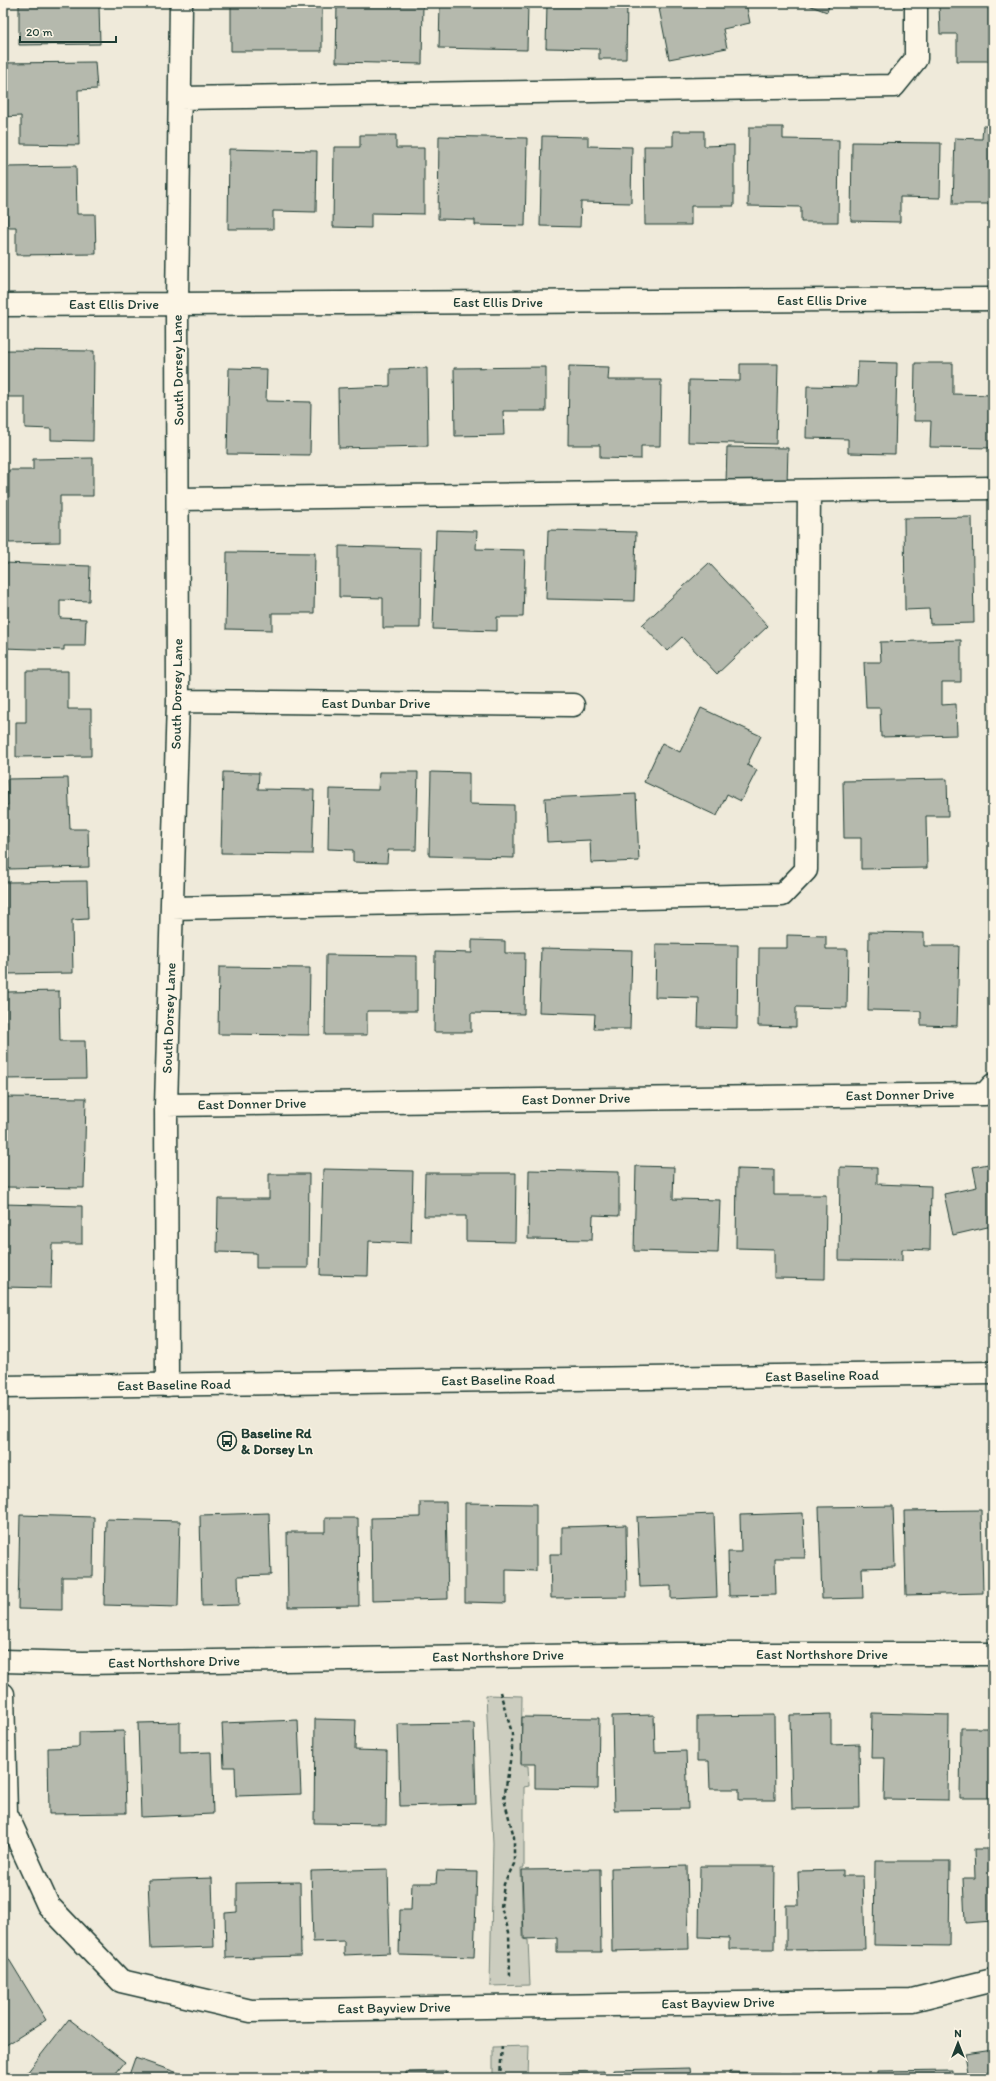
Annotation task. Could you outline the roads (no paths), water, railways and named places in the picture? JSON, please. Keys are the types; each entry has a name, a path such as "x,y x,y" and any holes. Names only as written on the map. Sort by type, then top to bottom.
{"street":[{"name":"South Dorsey Lane","path":"167,1384 166,1105 178,702 177,303 181,3"},
{"path":"180,98 894,86 916,59 916,3"},
{"name":"East Ellis Drive","path":"3,305 993,299"},
{"path":"178,499 993,488"},
{"path":"172,908 782,895 806,870 809,491"},
{"name":"East Dunbar Drive","path":"178,702 573,705"},
{"name":"East Donner Drive","path":"166,1105 989,1090"},
{"name":"East Baseline Road","path":"3,1387 993,1373"},
{"name":"East Northshore Drive","path":"3,1661 83,1663 675,1654 993,1654"},
{"name":"East Bayview Drive","path":"3,1694 6,1813 48,1905 121,1981 251,2011 912,2000 993,1980"}],"place":[{"name":"Baseline Rd & Dorsey Ln","path":"227,1441"}]}
